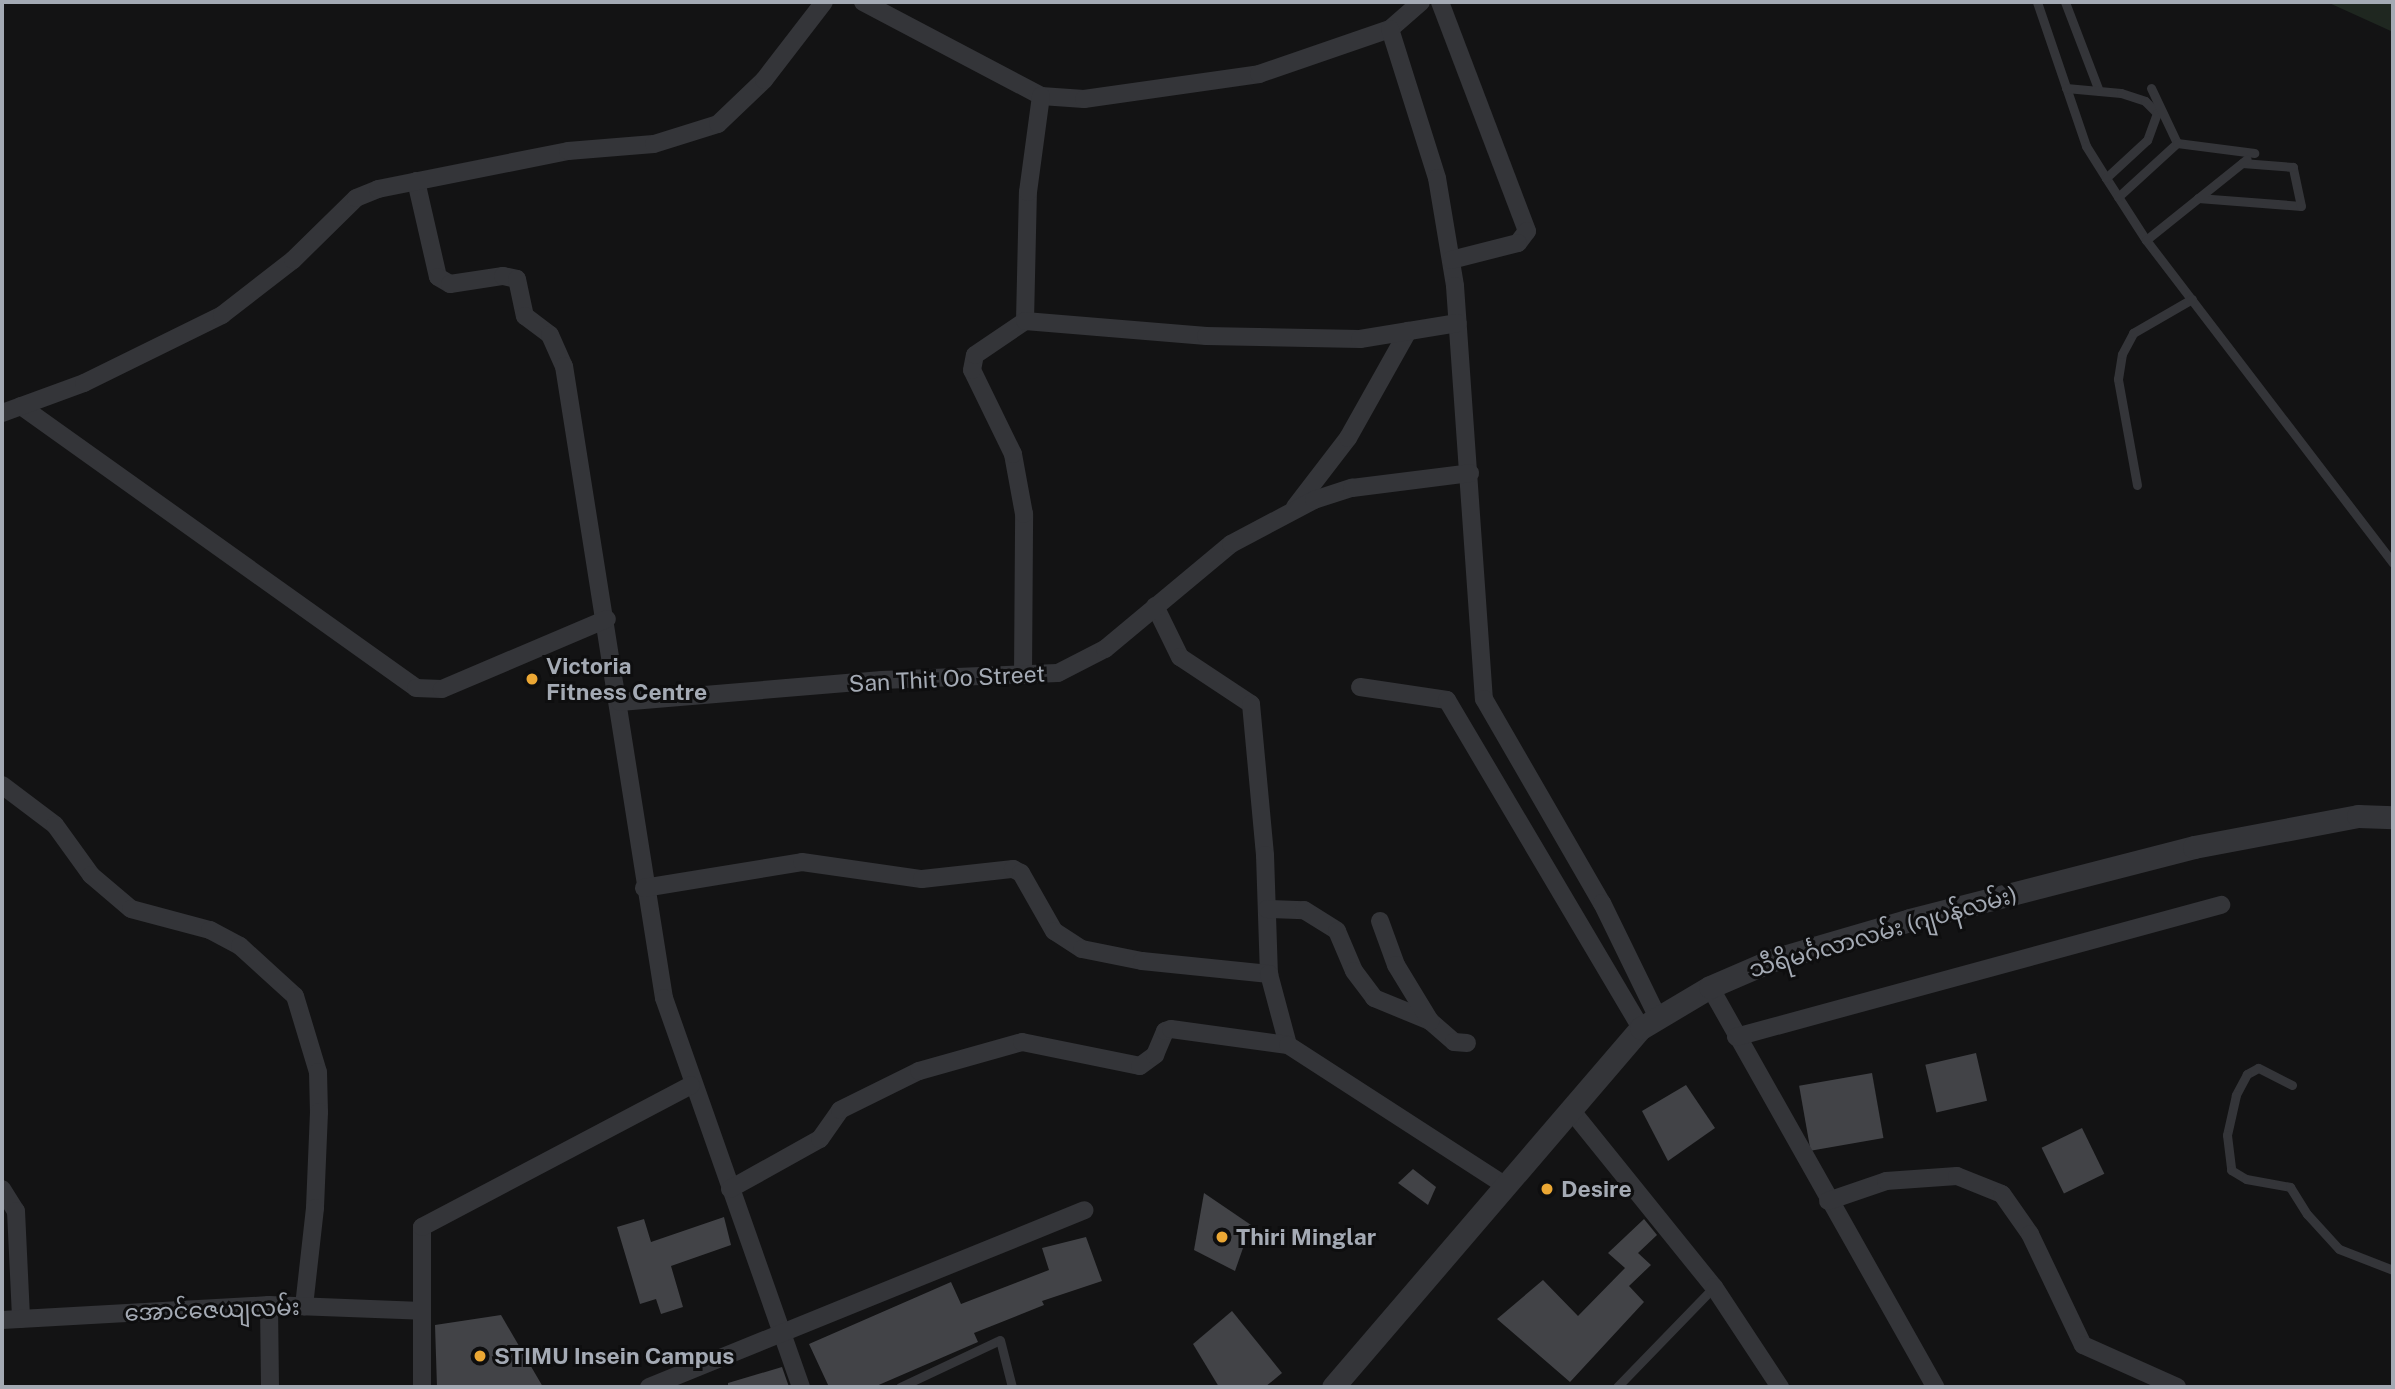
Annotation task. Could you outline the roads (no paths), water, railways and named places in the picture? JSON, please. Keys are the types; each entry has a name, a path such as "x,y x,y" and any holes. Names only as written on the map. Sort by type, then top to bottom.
{"street":[{"path":"2,413 84,383 222,315 293,261 356,198 416,181 568,151 654,144 718,124 764,80 824,2"},
{"path":"863,2 1041,96 1084,99 1259,74 1390,29 1421,2"},
{"path":"1440,2 1527,231 1518,243 1451,260"},
{"path":"1390,29 1437,178 1451,260 1470,473 1484,699 1602,903 1650,1023"},
{"path":"1025,321 1028,192 1041,96"},
{"path":"416,181 438,277 450,284 503,276 517,279 524,316 550,335 564,366 607,619 663,998 691,1085 801,1387"},
{"path":"1023,675 1024,514 1013,454 972,370 975,355 1025,321 1206,336 1360,339 1458,323"},
{"path":"1291,513 1348,438 1408,331"},
{"path":"21,406 416,688 442,689 607,619"},
{"name":"San Thit Oo Street","path":"620,702 882,680 1058,673 1093,655 1231,544 1314,499 1352,488 1470,473"},
{"path":"1155,606 1180,657 1251,704 1267,909 1269,974 1288,1045"},
{"path":"1360,687 1447,699 1650,1023"},
{"path":"2,785 55,825 91,875 131,909 209,930 240,946 295,996 318,1072 315,1208 304,1306"},
{"name":"သီရိမင်္ဂလာလမ်း (ဂျပန်လမ်း)","path":"1333,1387 1571,1110 1650,1023 1710,987 1770,961 1910,919 2194,847 2358,816 2393,817"},
{"path":"645,888 802,862 922,879 1003,866 1021,873 1054,931 1082,949 1142,961 1269,974"},
{"path":"1736,1037 2221,905"},
{"path":"1267,909 1304,910 1337,931 1354,971 1374,998 1430,1021"},
{"path":"1380,921 1396,965 1430,1021 1454,1042 1467,1043"},
{"path":"1710,987 1935,1387"},
{"path":"730,1189 820,1139 840,1110 873,1090 919,1070 1022,1042 1140,1066 1155,1055 1165,1031 1171,1029 1288,1045 1506,1186"},
{"path":"422,1387 422,1227 691,1085"},
{"path":"1571,1110 1714,1287 1780,1387"},
{"path":"1828,1201 1886,1181 1957,1176 2002,1194 2030,1234 2083,1345 2177,1387"},
{"path":"2,1189 16,1211 21,1319"},
{"path":"649,1387 1084,1210"},
{"path":"270,1305 270,1387"},
{"name":"အောင်ဇေယျလမ်း","path":"2,1320 270,1305 422,1311"}],"lane":[{"path":"2037,2 2086,146 2118,197 2146,240 2393,564"},
{"path":"2065,2 2099,91"},
{"path":"2066,88 2099,91 2145,101 2157,113 2147,140 2106,178"},
{"path":"2151,88 2177,143"},
{"path":"2118,197 2177,143 2254,153 2146,240"},
{"path":"2198,198 2301,206 2293,167 2242,163"},
{"path":"2137,485 2118,379 2122,354 2133,333 2192,299"},
{"path":"2292,1085 2258,1068 2247,1074 2236,1095 2227,1135 2231,1170 2246,1179 2290,1186 2307,1214 2339,1249 2393,1270"},
{"path":"1617,1387 1714,1287"},
{"path":"900,1387 1000,1340 1012,1387"}],"place":[{"name":"Victoria Fitness Centre","path":"532,679"},
{"name":"Desire","path":"1547,1189"},
{"name":"Thiri Minglar","path":"1222,1237"},
{"name":"STIMU Insein Campus","path":"480,1356"}]}
